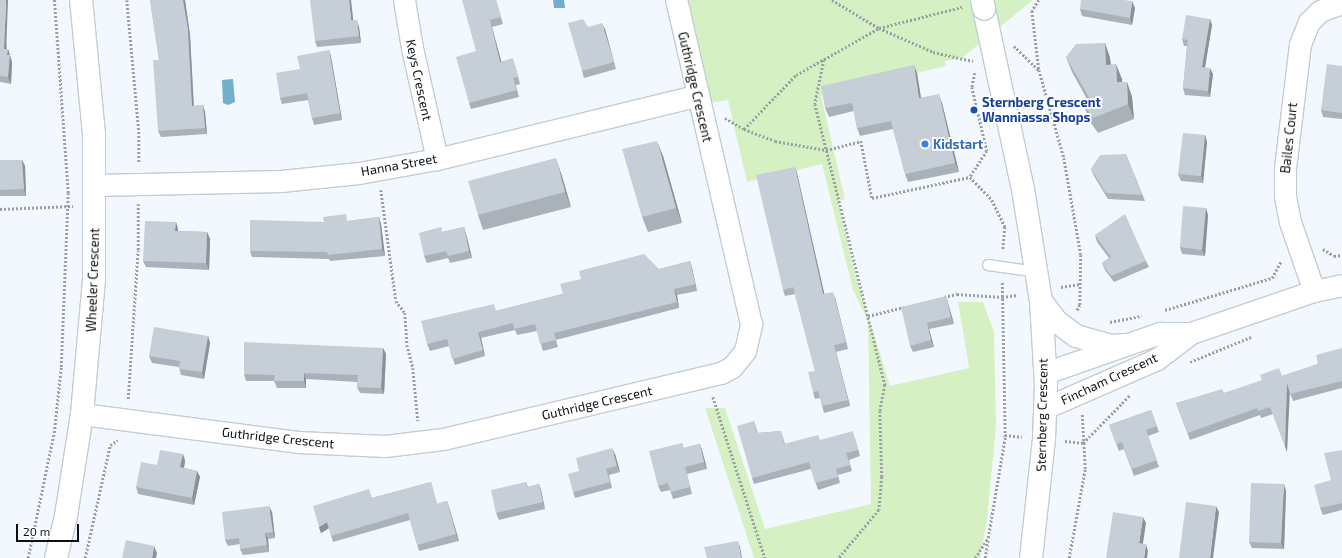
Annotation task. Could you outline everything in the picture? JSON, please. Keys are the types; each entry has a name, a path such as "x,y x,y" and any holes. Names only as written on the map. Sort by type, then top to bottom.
{"street":[{"name":"Wheeler Crescent","path":"56,558 66,516 82,414 94,279 94,134 81,0"},
{"name":"Keys Crescent","path":"404,0 412,48 437,159"},
{"name":"Guthridge Crescent","path":"82,414 328,445 385,446 443,439 706,377 732,367 745,351 751,324 696,96 676,0"},
{"name":"Bailes Court","path":"1314,291 1300,251 1285,196 1285,168 1300,44 1309,22 1320,11 1342,3"},
{"name":"Sternberg Crescent","path":"977,5 1023,189 1041,301 1045,373 1044,439 1030,558"},
{"name":"Hanna Street","path":"95,185 281,181 378,169 437,159 696,96"},
{"name":"Fincham Crescent","path":"1045,408 1157,359 1191,333 1314,291 1342,285"},
{"path":"1041,301 1056,321 1068,330 1088,341 1112,346 1125,345"},
{"name":"Fincham Crescent","path":"1045,373 1160,333 1191,333"}],"lane":[{"path":"988,265 1037,272"}],"path":[{"path":"28,558 54,433 61,366 67,206 54,0"},
{"path":"127,0 139,132"},
{"path":"832,0 879,28"},
{"path":"1039,0 1032,10 1039,70 1064,158 1081,255 1080,305 1068,330"},
{"path":"744,129 796,75 879,28 977,5"},
{"path":"1012,44 1039,70"},
{"path":"824,60 815,104 885,385 880,412 882,477 879,510 839,558"},
{"path":"723,112 726,119 744,129 775,141 826,150 861,141 872,198 970,177"},
{"path":"378,169 396,301 405,313 407,345 413,368 420,442"},
{"path":"0,209 67,206"},
{"path":"129,386 138,217"},
{"path":"1157,312 1272,278 1283,256 1317,245 1334,256 1342,255"},
{"path":"942,298 957,294 1002,297"},
{"path":"868,316 912,305"},
{"path":"1105,323 1149,314"},
{"path":"1189,362 1254,336"},
{"path":"706,377 765,558"},
{"path":"1083,443 1134,391"},
{"path":"1069,558 1085,469 1081,406"},
{"path":"1005,435 1083,443"},
{"path":"85,558 110,445 123,438"},
{"path":"985,558 988,538"}],"green space":[{"path":"686,0 1033,0 962,58 945,61 946,66 821,96 845,199 838,201 854,270 890,386 969,368 958,302 983,302 994,332 996,426 987,520 980,558 754,558 705,408 725,408 765,529 871,504 868,321 853,290 822,164 747,182 728,100 704,104"}],"water":[{"path":"553,0 564,0 565,8 554,8"},
{"path":"233,79 235,102 228,105 223,103 222,80"}],"building":[{"path":"0,0 6,0 4,49 8,49 7,55 10,55 8,77 0,76"},
{"path":"150,0 183,0 188,29 192,106 203,105 205,128 158,131 153,60 159,60"},
{"path":"310,0 349,0 351,20 357,20 359,36 315,41"},
{"path":"462,0 496,0 501,17 490,20 500,62 513,58 518,77 513,78 517,90 469,103 456,57 476,51"},
{"path":"1081,0 1132,1 1130,18 1080,9"},
{"path":"1186,15 1210,19 1202,67 1210,68 1208,91 1183,88 1188,40 1182,39"},
{"path":"583,19 588,27 602,23 614,62 582,71 568,23"},
{"path":"1105,43 1106,65 1116,64 1117,82 1127,82 1128,104 1093,118 1084,105 1090,99 1066,57 1076,44"},
{"path":"329,50 340,113 312,118 307,93 280,98 276,73 300,69 297,56"},
{"path":"1327,64 1342,66 1342,113 1321,110"},
{"path":"914,65 919,98 939,94 955,163 905,174 891,121 857,128 852,103 825,108 821,86"},
{"path":"1183,133 1205,135 1201,176 1178,174"},
{"path":"657,141 676,208 642,217 622,149"},
{"path":"1126,154 1142,195 1106,193 1091,169 1100,155"},
{"path":"556,158 565,192 478,215 468,181"},
{"path":"0,160 22,160 24,189 0,190"},
{"path":"795,167 823,294 833,292 846,342 834,345 848,400 822,406 818,391 813,392 808,372 815,371 793,287 783,290 756,175"},
{"path":"1183,206 1206,208 1202,250 1180,247"},
{"path":"346,214 347,221 379,217 382,249 328,255 327,252 250,251 250,220 324,222 323,217"},
{"path":"1125,214 1146,261 1111,276 1102,263 1111,257 1095,235"},
{"path":"145,221 176,222 175,231 207,232 206,263 143,261"},
{"path":"441,227 442,232 464,227 469,251 448,256 446,251 424,256 419,233"},
{"path":"644,254 659,269 690,261 695,284 674,289 677,302 554,333 556,340 540,344 535,324 514,329 513,323 478,332 483,350 452,359 447,339 427,344 421,321 494,304 496,311 563,294 560,284 581,279 579,271"},
{"path":"946,296 951,317 927,323 931,340 910,346 901,307"},
{"path":"154,327 208,336 202,372 179,369 180,361 149,356"},
{"path":"244,342 383,348 381,388 357,387 358,375 304,373 304,381 274,381 275,375 244,374"},
{"path":"1342,348 1342,381 1290,394 1287,383 1285,446 1270,407 1258,411 1257,408 1188,433 1176,403 1222,389 1224,393 1262,380 1260,375 1279,368 1282,376 1318,364 1316,355"},
{"path":"1151,410 1157,426 1146,430 1157,460 1132,469 1122,442 1116,444 1109,425"},
{"path":"754,421 757,433 781,431 784,444 818,435 820,440 853,431 858,450 846,453 850,465 836,469 838,477 815,483 809,462 752,478 737,426"},
{"path":"682,443 684,448 700,444 704,462 685,467 690,487 671,492 668,483 658,486 649,451"},
{"path":"612,448 617,466 606,469 610,482 573,492 568,474 579,471 576,458"},
{"path":"160,450 183,454 180,467 197,471 192,498 136,487 141,462 157,465"},
{"path":"1342,450 1342,503 1320,508 1314,485 1331,480 1324,453"},
{"path":"431,482 437,504 447,501 456,534 417,545 408,513 331,536 327,522 319,527 313,506 369,489 372,498"},
{"path":"526,482 527,487 539,484 543,502 496,513 491,490"},
{"path":"1251,483 1284,484 1281,543 1249,542"},
{"path":"1186,502 1216,506 1210,558 1179,558"},
{"path":"269,506 273,532 265,533 267,545 240,549 239,538 225,540 222,512"},
{"path":"1113,512 1143,517 1139,543 1146,544 1144,558 1106,558"},
{"path":"126,540 154,546 152,558 122,558"},
{"path":"738,541 741,558 707,558 704,547"}],"place":[{"name":"Sternberg Crescent Wanniassa Shops","path":"974,110"},
{"name":"Kidstart","path":"925,144"}]}
